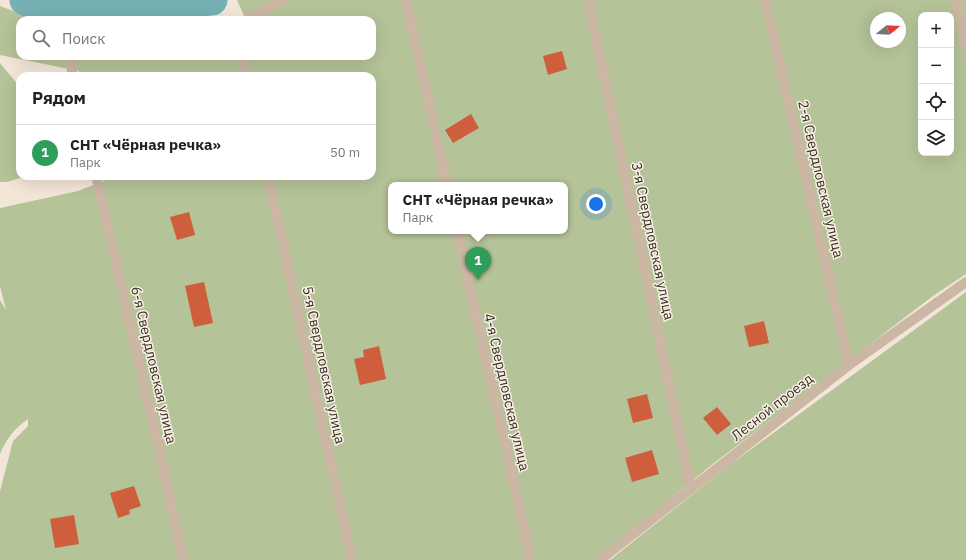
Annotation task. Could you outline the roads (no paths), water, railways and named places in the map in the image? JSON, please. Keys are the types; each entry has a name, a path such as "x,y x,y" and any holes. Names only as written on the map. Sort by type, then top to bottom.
{"street":[{"path":"253,16 282,0"},
{"path":"406,0 446,182"},
{"name":"3-я Свердловская улица","path":"588,0 691,488"},
{"name":"2-я Свердловская улица","path":"765,0 849,365"},
{"path":"956,0 966,46"},
{"path":"70,60 72,72"},
{"path":"243,60 245,72"},
{"name":"6-я Свердловская улица","path":"97,180 127,316 162,456 183,560"},
{"name":"5-я Свердловская улица","path":"269,180 352,560"},
{"name":"4-я Свердловская улица","path":"458,234 530,560"},
{"name":"Лесной проезд","path":"600,560 849,365 966,282"}],"waterway":[{"path":"25,0 38,4 59,7 86,8 145,6 212,0"}],"place":[{"name":"СНТ «Чёрная речка»","path":"478,280"}]}
